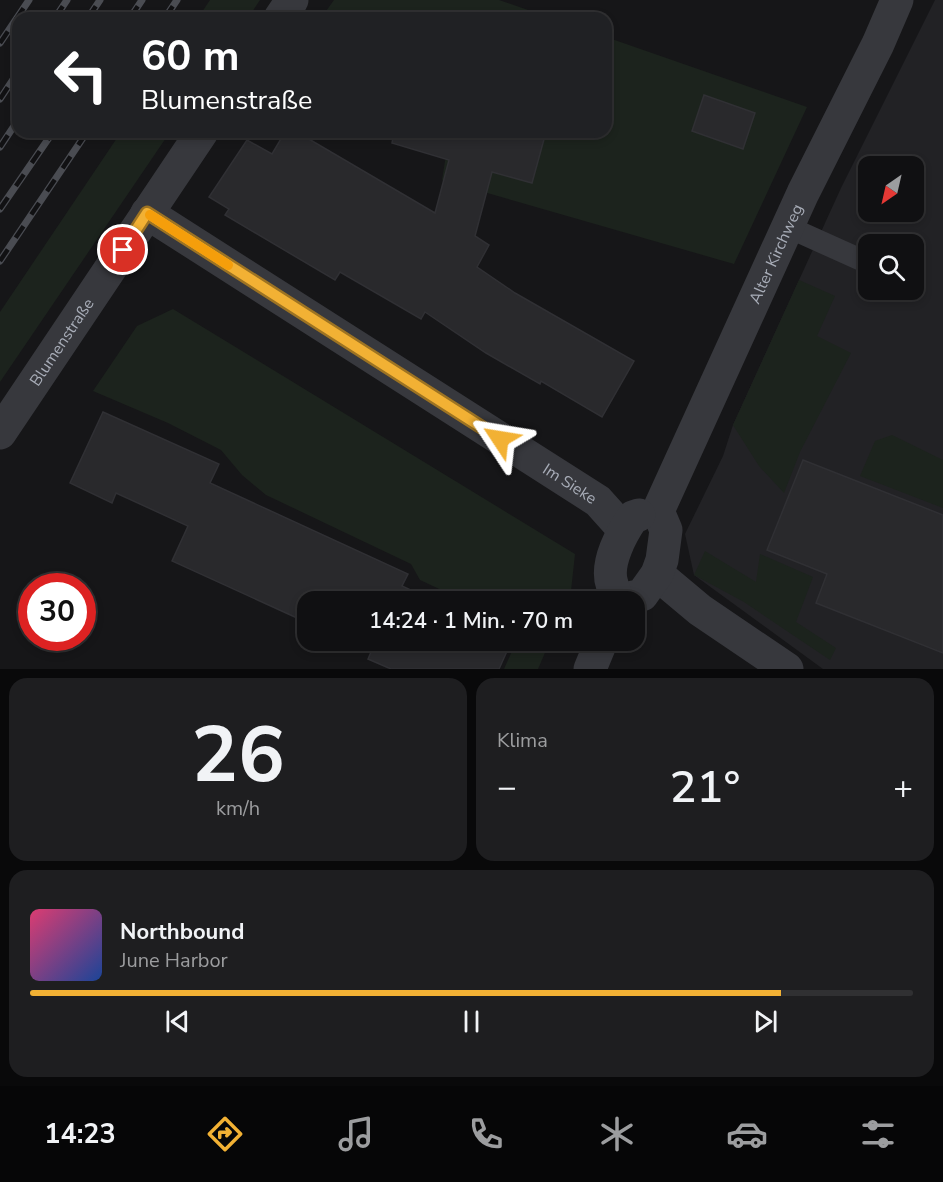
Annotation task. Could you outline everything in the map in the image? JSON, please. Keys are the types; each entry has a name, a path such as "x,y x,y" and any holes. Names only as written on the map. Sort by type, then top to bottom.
{"street":[{"name":"Alter Kirchweg","path":"658,511 788,227 878,44 897,0"},
{"name":"Blumenstraße","path":"0,433 198,138"},
{"name":"Im Sieke","path":"147,213 598,501 624,530"},
{"path":"614,591 611,582 613,556 624,530 633,517 658,511 666,530 662,560 657,574 645,591"},
{"path":"657,574 700,610 787,669"},
{"path":"590,669 597,651"}],"lane":[{"path":"788,227 858,258"}],"shaded area":[{"path":"210,0 260,0 252,12 202,12"},
{"path":"334,0 499,0 534,12 325,12"},
{"path":"935,0 943,0 943,669 823,669 694,575 685,534 723,456 733,425 841,188"},
{"path":"612,39 807,107 734,264 442,180 446,155 409,138 612,138"},
{"path":"117,138 166,138 0,382 0,312"},
{"path":"799,280 835,296 817,336 851,353 800,452 784,493 759,466 733,425"},
{"path":"173,309 575,554 571,591 444,591 420,580 411,564 266,495 242,475 221,450 168,423 93,391 137,326"},
{"path":"892,435 943,460 943,508 860,476 875,441"},
{"path":"705,551 756,582 760,554 813,577 796,622 836,648 830,660 744,602 694,575"},
{"path":"512,651 546,651 538,669 504,669"}],"building":[{"path":"704,95 755,113 743,149 692,131"},
{"path":"281,138 307,138 435,213 449,160 392,143 393,138 544,138 532,183 492,172 475,236 489,245 477,267 515,293 634,361 602,417 541,381 540,384 486,353 425,312 421,319 340,272 335,280 225,215 229,209 209,197 247,140 272,154"},
{"path":"103,412 219,464 210,483 408,574 402,586 413,591 297,591 297,618 172,561 188,526 116,493 112,503 70,483"},
{"path":"803,460 943,515 943,653 816,603 827,574 767,550"},
{"path":"369,651 507,651 499,669 391,669 368,659 371,652"}],"railway":[{"path":"21,12 29,0"},
{"path":"59,12 67,0"},
{"path":"92,12 100,0"},
{"path":"134,12 142,0"},
{"path":"169,12 177,0"},
{"path":"0,43 12,25"},
{"path":"0,99 12,81"},
{"path":"0,147 12,129"},
{"path":"0,209 49,138"},
{"path":"0,261 83,138"}],"slow traffic":[{"path":"150,215 228,265"}],"route":[{"path":"123,250 147,213 500,439"}]}
